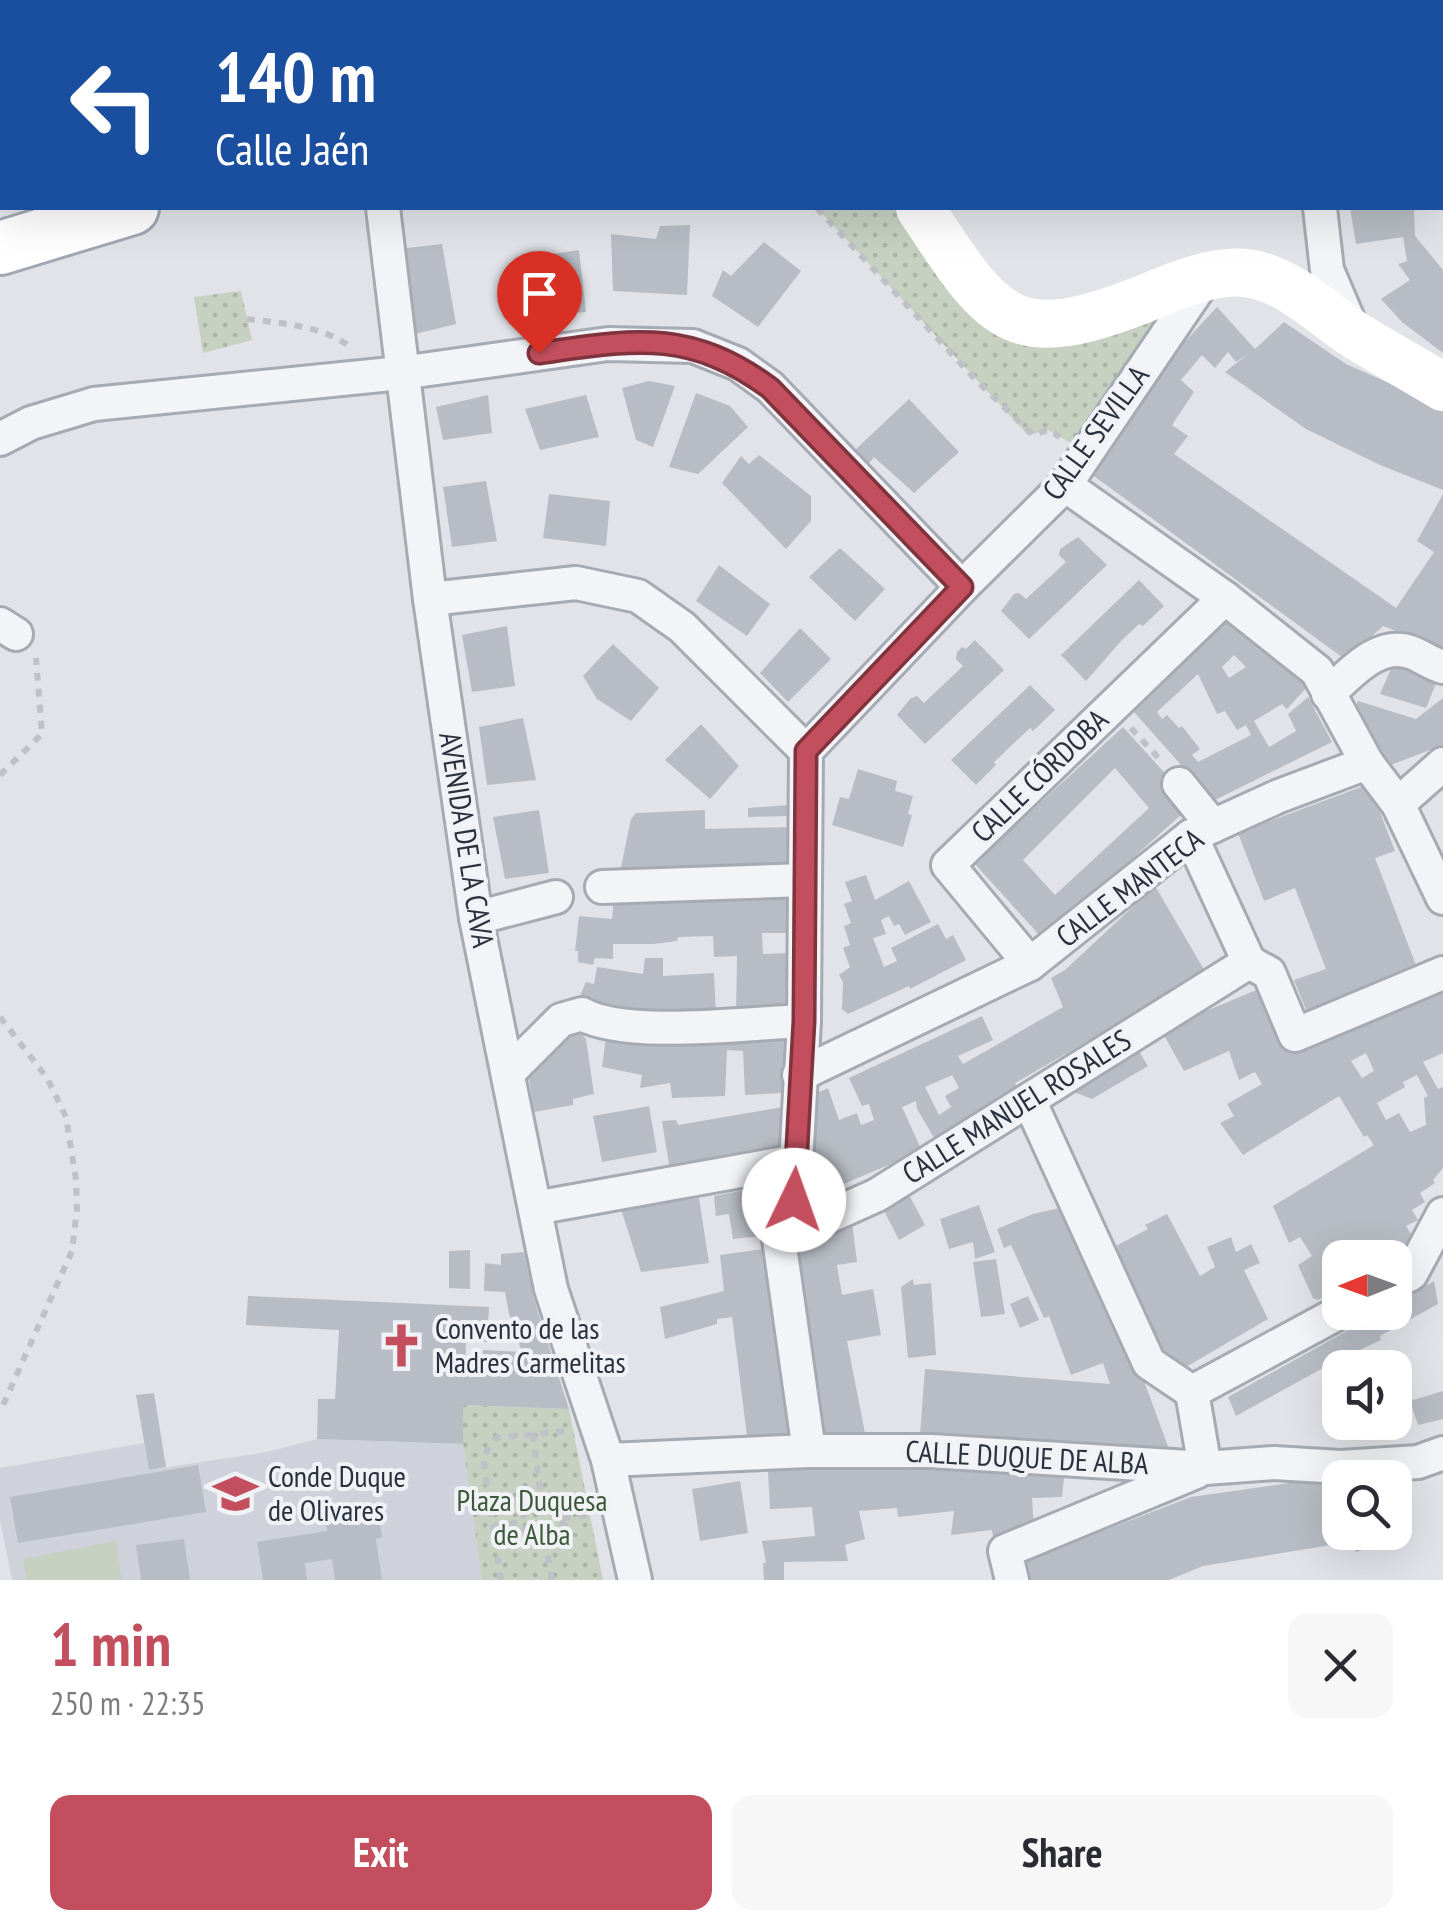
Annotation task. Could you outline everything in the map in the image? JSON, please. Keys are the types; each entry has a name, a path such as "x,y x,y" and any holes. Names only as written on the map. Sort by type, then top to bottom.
{"main road":[{"path":"0,248 125,210"}],"street":[{"name":"AVENIDA DE LA CAVA","path":"383,210 430,599 476,918 551,1289 608,1460 635,1580"},
{"path":"1320,210 1327,270 1355,335"},
{"path":"934,221 969,282 1001,313 1043,324 1074,322 1206,277 1246,273 1280,283 1355,335 1443,387"},
{"name":"CALLE SEVILLA","path":"806,751 1065,485 1206,277"},
{"path":"0,440 30,423 94,404 402,373 608,344 693,346 738,364 770,388 962,587"},
{"path":"1065,485 1225,598 1317,671 1367,763 1398,804 1443,898"},
{"path":"430,599 576,583 638,596 682,626 806,751 804,1021 794,1200 788,1235 809,1451"},
{"name":"CALLE CÓRDOBA","path":"1030,964 948,865 1122,717 1225,598"},
{"path":"1328,694 1367,658 1387,651 1409,650 1443,667"},
{"name":"CALLE MANTECA","path":"799,1075 1030,964 1202,831 1278,796 1367,763"},
{"path":"1398,804 1443,764"},
{"path":"1179,784 1202,831 1249,962 1269,973 1295,1035 1443,973"},
{"path":"602,887 804,880"},
{"path":"476,918 556,896"},
{"name":"CALLE MANUEL ROSALES","path":"788,1235 877,1195 1249,962"},
{"path":"508,1073 561,1020 582,1014 597,1022 645,1026 804,1021"},
{"path":"1012,1580 1005,1552 1205,1468 1192,1392 1150,1363 1029,1100"},
{"path":"534,1208 796,1161"},
{"path":"1412,1272 1443,1214"},
{"path":"1192,1392 1322,1322"},
{"name":"CALLE DUQUE DE ALBA","path":"608,1460 809,1451 931,1451 1205,1468 1341,1467 1418,1462 1443,1453"}],"path":[{"path":"820,210 976,380 1034,434"},
{"path":"247,320 291,325 350,344 356,377"},
{"path":"0,775 42,734 36,658 8,629"},
{"path":"1122,717 1179,784"},
{"path":"0,1017 47,1078 66,1117 77,1209 72,1251 0,1412"},
{"path":"501,1580 483,1457 496,1438 598,1428"},
{"path":"533,1434 541,1500"},
{"path":"541,1500 553,1503 563,1518 560,1530 545,1540 528,1534 523,1522 529,1506 541,1500"},
{"path":"494,1526 523,1522"},
{"path":"545,1540 552,1580"}],"shaded area":[{"name":"Conde Duque de Olivares","path":"317,1439 463,1444 482,1580 12,1580 0,1519 0,1468 144,1443 149,1470 267,1452"}],"green space":[{"path":"819,210 922,210 1001,313 1206,277 1087,452 1048,430 1028,435"},
{"path":"241,291 252,340 203,353 194,297"},
{"name":"Plaza Duquesa de Alba","path":"463,1405 569,1409 603,1580 482,1580 463,1444"},
{"path":"116,1541 122,1580 27,1580 23,1559"}],"building":[{"path":"1350,210 1414,210 1415,236 1443,270 1443,353 1402,322 1381,299 1410,280 1398,264 1407,261 1403,237 1356,244"},
{"path":"690,225 687,295 613,291 611,234 656,239 660,226"},
{"path":"764,242 801,271 758,327 712,296 723,270 731,276"},
{"path":"442,244 456,324 415,334 398,289 398,249"},
{"path":"579,250 586,312 549,315 540,256"},
{"path":"1217,307 1255,349 1284,322 1346,364 1443,407 1443,490 1306,429 1225,372 1249,353 1236,362 1228,352 1215,368 1202,355 1181,380 1194,392 1172,425 1188,436 1174,454 1396,608 1434,552 1417,541 1443,494 1443,650 1383,626 1346,660 1087,471 1142,388"},
{"path":"649,381 675,386 653,447 636,440 622,388"},
{"path":"696,393 730,406 748,427 698,474 669,467"},
{"path":"488,395 492,433 443,440 436,407"},
{"path":"586,395 599,437 540,450 525,409"},
{"path":"909,399 959,452 914,493 874,457 868,465 854,451"},
{"path":"759,455 811,496 811,521 786,549 722,483 741,456 749,464"},
{"path":"486,481 497,541 452,547 443,487"},
{"path":"549,494 610,501 606,546 543,538"},
{"path":"1078,537 1107,565 1029,639 1001,611 1014,594 1026,599 1066,562 1059,555 1060,549"},
{"path":"840,548 885,589 855,621 809,577"},
{"path":"719,565 770,604 747,636 696,601"},
{"path":"1139,580 1164,606 1122,640 1086,681 1061,655"},
{"path":"1228,620 1309,685 1287,709 1282,704 1254,721 1269,747 1296,731 1288,714 1308,697 1332,742 1213,801 1134,712","holes":["1234,655 1246,667 1229,678 1222,667","1198,674 1217,714 1225,711 1237,730 1246,725 1251,735 1198,762 1192,755 1200,749 1182,726 1179,728 1167,715 1162,719 1157,712"]},
{"path":"507,626 515,686 472,692 462,635"},
{"path":"800,628 831,659 788,702 760,673"},
{"path":"975,640 1004,670 925,744 897,715 911,698 917,696 924,703 963,666 956,659 957,652"},
{"path":"613,644 659,688 631,721 597,699 583,676"},
{"path":"1394,662 1439,676 1426,708 1380,694"},
{"path":"1030,685 1055,710 994,762 996,765 976,785 951,760"},
{"path":"1443,698 1443,745 1388,766 1350,716 1358,701 1416,719"},
{"path":"523,718 536,780 487,785 479,727"},
{"path":"701,724 739,766 710,799 665,760"},
{"path":"1123,727 1193,804 1043,939 974,863","holes":["1115,768 1149,808 1055,895 1023,860"]},
{"path":"858,769 897,781 895,791 913,796 903,847 832,825 840,797 849,799"},
{"path":"1369,784 1395,851 1375,858 1419,973 1308,1015 1294,980 1326,969 1295,888 1264,901 1238,833"},
{"path":"789,805 790,816 748,817 748,808"},
{"path":"539,810 549,873 505,879 493,817"},
{"path":"705,810 705,829 789,827 790,872 619,877 631,819 636,813"},
{"path":"866,875 875,900 909,881 931,922 905,935 889,916 881,920 886,934 873,938 884,967 897,961 891,948 938,924 946,939 953,935 966,960 910,989 909,986 848,1014 842,1009 843,982 839,975 850,967 843,948 850,945 844,926 851,923 844,904 852,901 845,882"},
{"path":"1155,886 1206,973 1015,1083 1019,1089 937,1143 916,1101 902,1107 922,1151 822,1193 820,1189 815,1191 812,1181 817,1179 805,1149 804,1099 828,1088 839,1120 857,1113 861,1125 874,1120 869,1104 862,1106 849,1078 982,1016 993,1040 958,1056 963,1064 1063,1007 1051,978 1065,970","holes":["952,1075 959,1088 945,1096 951,1107 939,1115 925,1087"]},
{"path":"788,890 786,933 762,933 763,954 787,953 785,1013 736,1015 737,956 714,957 713,936 678,937 677,941 654,944 613,944 613,959 595,958 593,965 578,962 575,951 579,916 612,919 614,895"},
{"path":"645,958 663,958 663,976 714,973 716,1017 575,1007 586,982 594,984 597,967 643,974"},
{"path":"1443,983 1443,1053 1423,1062 1438,1089 1443,1087 1443,1168 1433,1180 1435,1183 1420,1193 1425,1202 1412,1210 1418,1220 1406,1226 1412,1236 1410,1240 1322,1240 1322,1298 1318,1300 1313,1298 1298,1265 1312,1256 1300,1237 1289,1243 1273,1206 1374,1145 1367,1135 1364,1137 1339,1096 1243,1155 1220,1123 1234,1116 1227,1104 1262,1084 1255,1072 1239,1080 1229,1051 1184,1071 1161,1030 1268,985 1296,1052","holes":["1366,1053 1374,1071 1362,1078 1351,1061","1417,1075 1428,1096 1424,1098 1426,1125 1410,1132 1399,1113 1386,1120 1377,1103"]},
{"path":"574,1024 586,1039 594,1094 573,1099 573,1105 534,1112 528,1074"},
{"path":"607,1030 784,1033 783,1093 745,1095 743,1051 727,1050 725,1096 672,1098 670,1083 640,1088 642,1075 602,1067"},
{"path":"1134,1043 1148,1066 1092,1099 1063,1088"},
{"path":"649,1106 657,1152 602,1162 593,1116"},
{"path":"783,1107 780,1152 670,1171 662,1121 676,1120 678,1125"},
{"path":"755,1188 762,1236 733,1239 729,1214 716,1216 714,1196"},
{"path":"908,1193 925,1225 899,1240 883,1209"},
{"path":"699,1198 709,1263 641,1272 621,1209"},
{"path":"979,1205 995,1252 975,1259 973,1242 949,1249 940,1219"},
{"path":"1068,1206 1112,1294 1169,1449 1155,1454 920,1435 925,1369 1110,1384 1103,1363 1071,1375 1049,1316 1044,1318 1011,1245 1004,1248 997,1229 1033,1214"},
{"path":"1167,1214 1200,1276 1215,1267 1207,1247 1231,1237 1236,1252 1251,1244 1260,1263 1244,1270 1268,1319 1174,1374 1114,1247"},
{"path":"852,1222 857,1262 837,1265 842,1295 873,1289 881,1335 847,1341 866,1438 823,1442 790,1247"},
{"path":"763,1249 788,1434 747,1436 732,1317 665,1339 660,1307 724,1291 720,1255"},
{"path":"470,1250 470,1289 449,1288 449,1251"},
{"name":"Convento de las Madres Carmelitas","path":"524,1252 534,1299 569,1409 463,1405 463,1444 317,1439 318,1399 335,1399 339,1330 246,1325 248,1296 489,1307 487,1342 466,1341 465,1375 481,1376 483,1350 522,1352 505,1292 484,1291 485,1263 501,1265 501,1254"},
{"path":"996,1259 1005,1314 981,1317 973,1262"},
{"path":"913,1279 914,1285 931,1283 936,1355 908,1358 901,1287"},
{"path":"1434,1281 1438,1304 1412,1318 1412,1295"},
{"path":"1028,1296 1039,1320 1020,1328 1010,1304"},
{"path":"1349,1330 1391,1330 1380,1336 1381,1340 1360,1350 1322,1350 1322,1369 1236,1416 1228,1397"},
{"path":"1443,1391 1443,1419 1418,1425 1412,1400"},
{"path":"154,1393 166,1467 149,1470 136,1395"},
{"path":"198,1465 206,1512 18,1543 10,1497"},
{"path":"937,1465 937,1469 1064,1478 1062,1497 1032,1498 1034,1529 994,1544 992,1530 951,1535 954,1511 898,1517 897,1508 859,1511 865,1539 845,1545 848,1561 784,1562 784,1580 764,1580 762,1541 815,1536 812,1507 770,1509 768,1471"},
{"path":"1322,1478 1322,1546 1203,1566 1169,1580 1029,1580 1022,1562 1191,1497"},
{"path":"740,1481 748,1533 700,1541 692,1489"},
{"path":"378,1510 382,1537 376,1539 382,1580 335,1580 332,1559 305,1563 307,1580 263,1580 257,1542 327,1531 326,1518"},
{"path":"184,1539 190,1580 141,1580 136,1545"}],"place":[{"name":"Convento de las Madres Carmelitas","path":"402,1346"},
{"name":"Conde Duque de Olivares","path":"235,1494"}],"route":[{"path":"539,353 608,344 658,343 693,346 738,364 770,388 962,587 806,751 804,1021 794,1200"}]}
